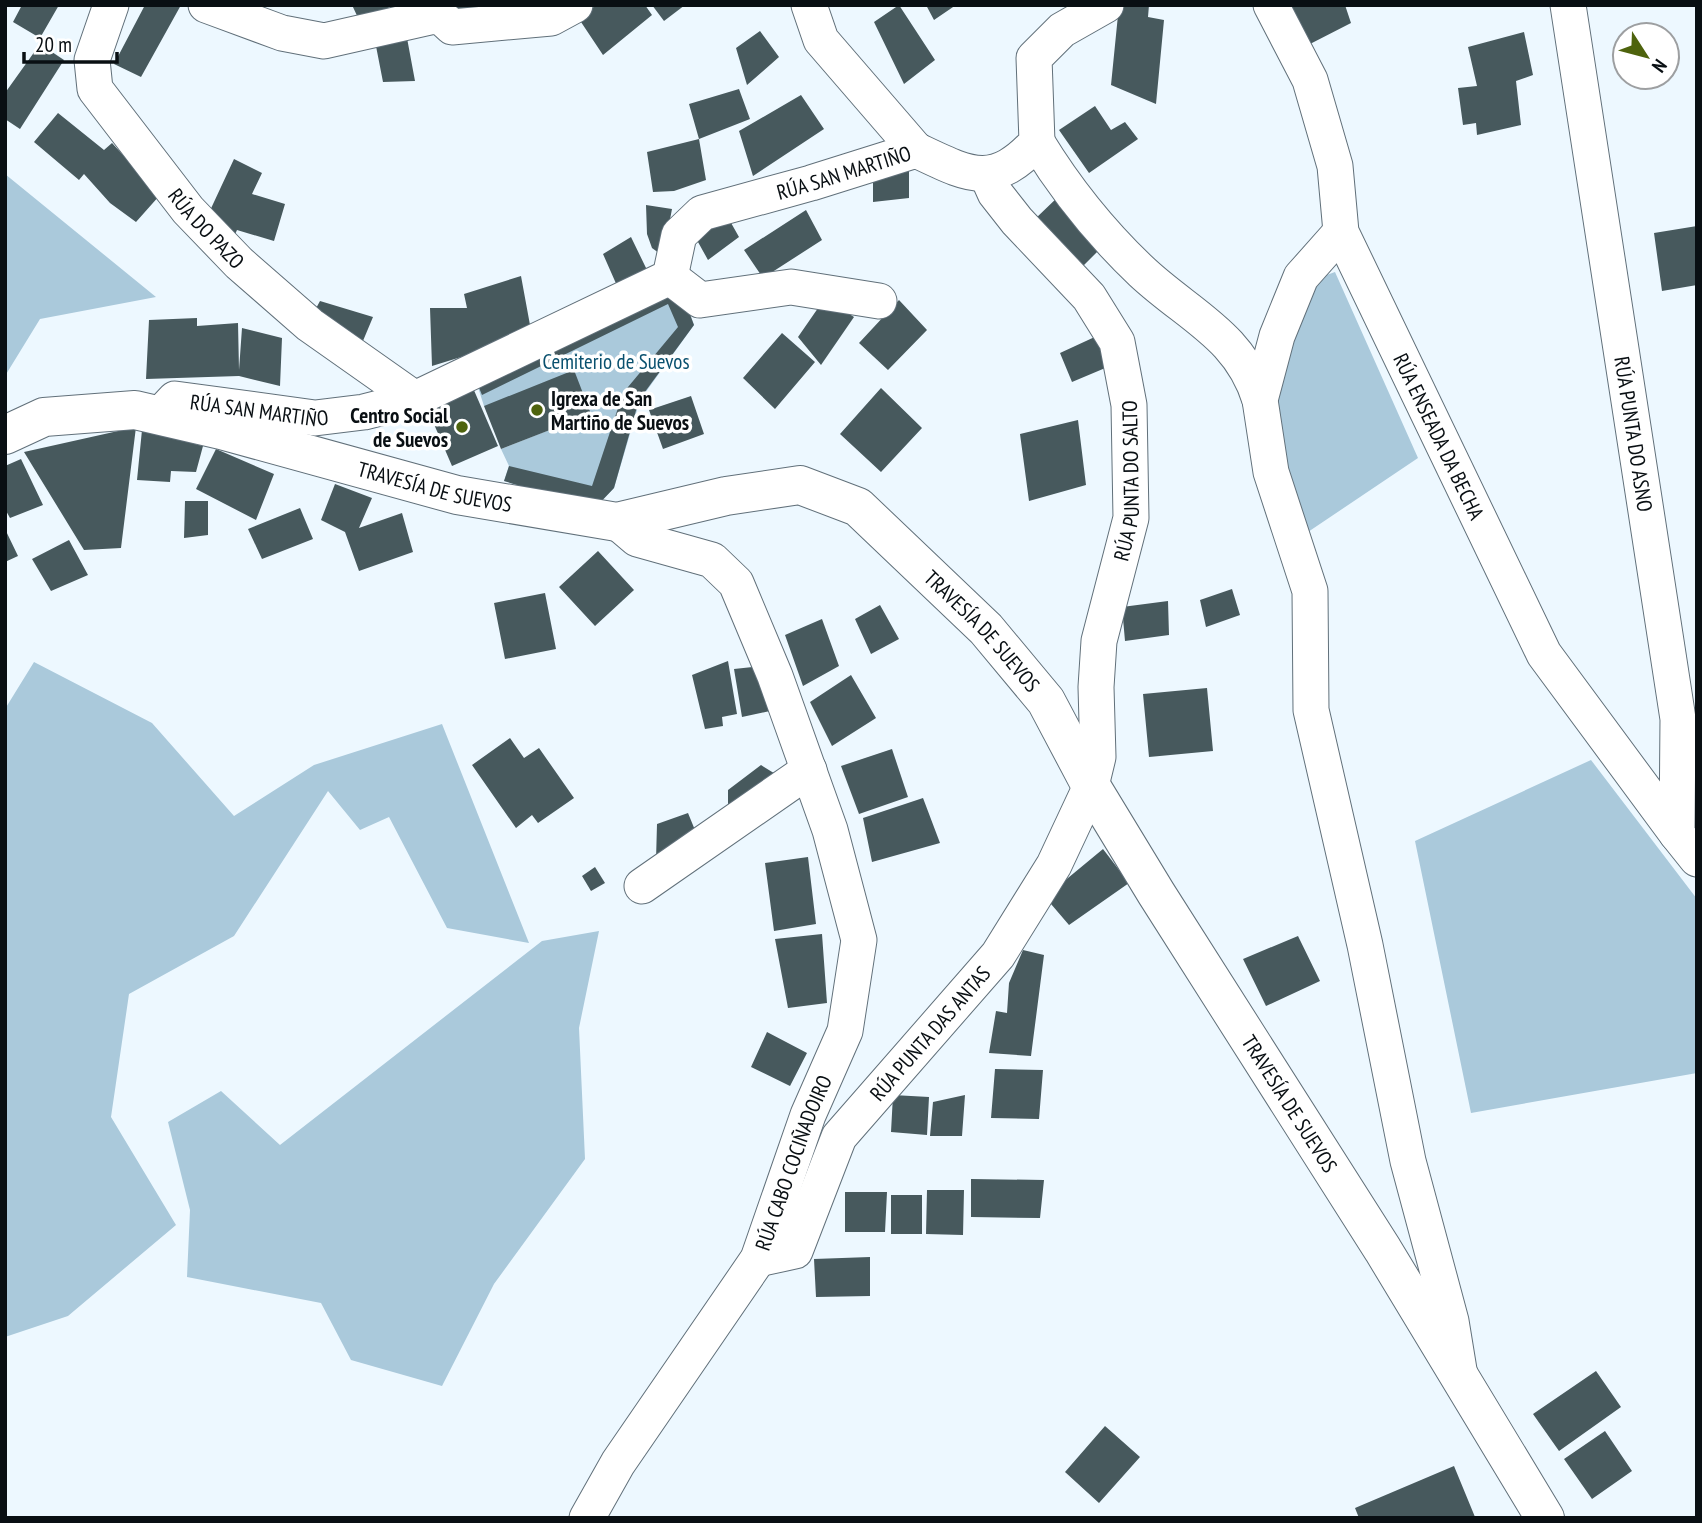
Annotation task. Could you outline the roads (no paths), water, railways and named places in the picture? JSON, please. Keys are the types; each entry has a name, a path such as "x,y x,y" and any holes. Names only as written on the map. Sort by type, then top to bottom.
{"street":[{"path":"206,5 282,33 324,41 439,15 452,27 560,10"},
{"path":"809,5 821,40 916,150"},
{"path":"1106,5 1062,30 1034,58 1037,142 1069,187 1142,271 1236,351 1251,373 1260,400 1271,472 1310,592 1311,710 1365,945 1408,1161 1451,1321 1461,1379"},
{"name":"RÚA ENSEADA DA BECHA","path":"1271,5 1310,80 1335,166 1341,232 1544,654 1687,846"},
{"name":"RÚA PUNTA DO ASNO","path":"1568,5 1678,719 1687,846"},
{"name":"RÚA DO PAZO","path":"104,7 92,60 95,89 188,210 239,263 310,325 415,399"},
{"path":"987,176 1016,165 1037,142"},
{"name":"RÚA SAN MARTIÑO","path":"160,415 175,399 315,418 364,412 415,399 670,277 679,235 702,213 916,150 943,163 987,176"},
{"name":"RÚA PUNTA DO SALTO","path":"987,176 995,193 1017,221 1089,297 1116,342 1129,405 1131,518 1099,641 1096,687 1098,757 1091,786"},
{"path":"1260,400 1277,336 1301,277 1341,232"},
{"path":"670,277 700,300 790,287 879,301"},
{"name":"TRAVESÍA DE SUEVOS","path":"5,435 44,418 135,410 457,495 617,522 726,496 800,485 858,507 986,629 1046,701 1091,786 1383,1250 1542,1516"},
{"name":"RÚA CABO COCIÑADOIRO","path":"587,1518 618,1463 758,1259 807,1115 845,1031 859,940 830,830 775,676 736,583 712,560 637,539 617,522"},
{"path":"642,886 809,770"},
{"name":"RÚA PUNTA DAS ANTAS","path":"758,1259 795,1251 839,1138 998,956 1054,865 1091,786"}],"place":[{"name":"Igrexa de San Martiño de Suevos","path":"537,410"},
{"name":"Centro Social de Suevos","path":"462,427"}],"park label":[{"name":"Cemiterio de Suevos","path":"616,361"}]}
